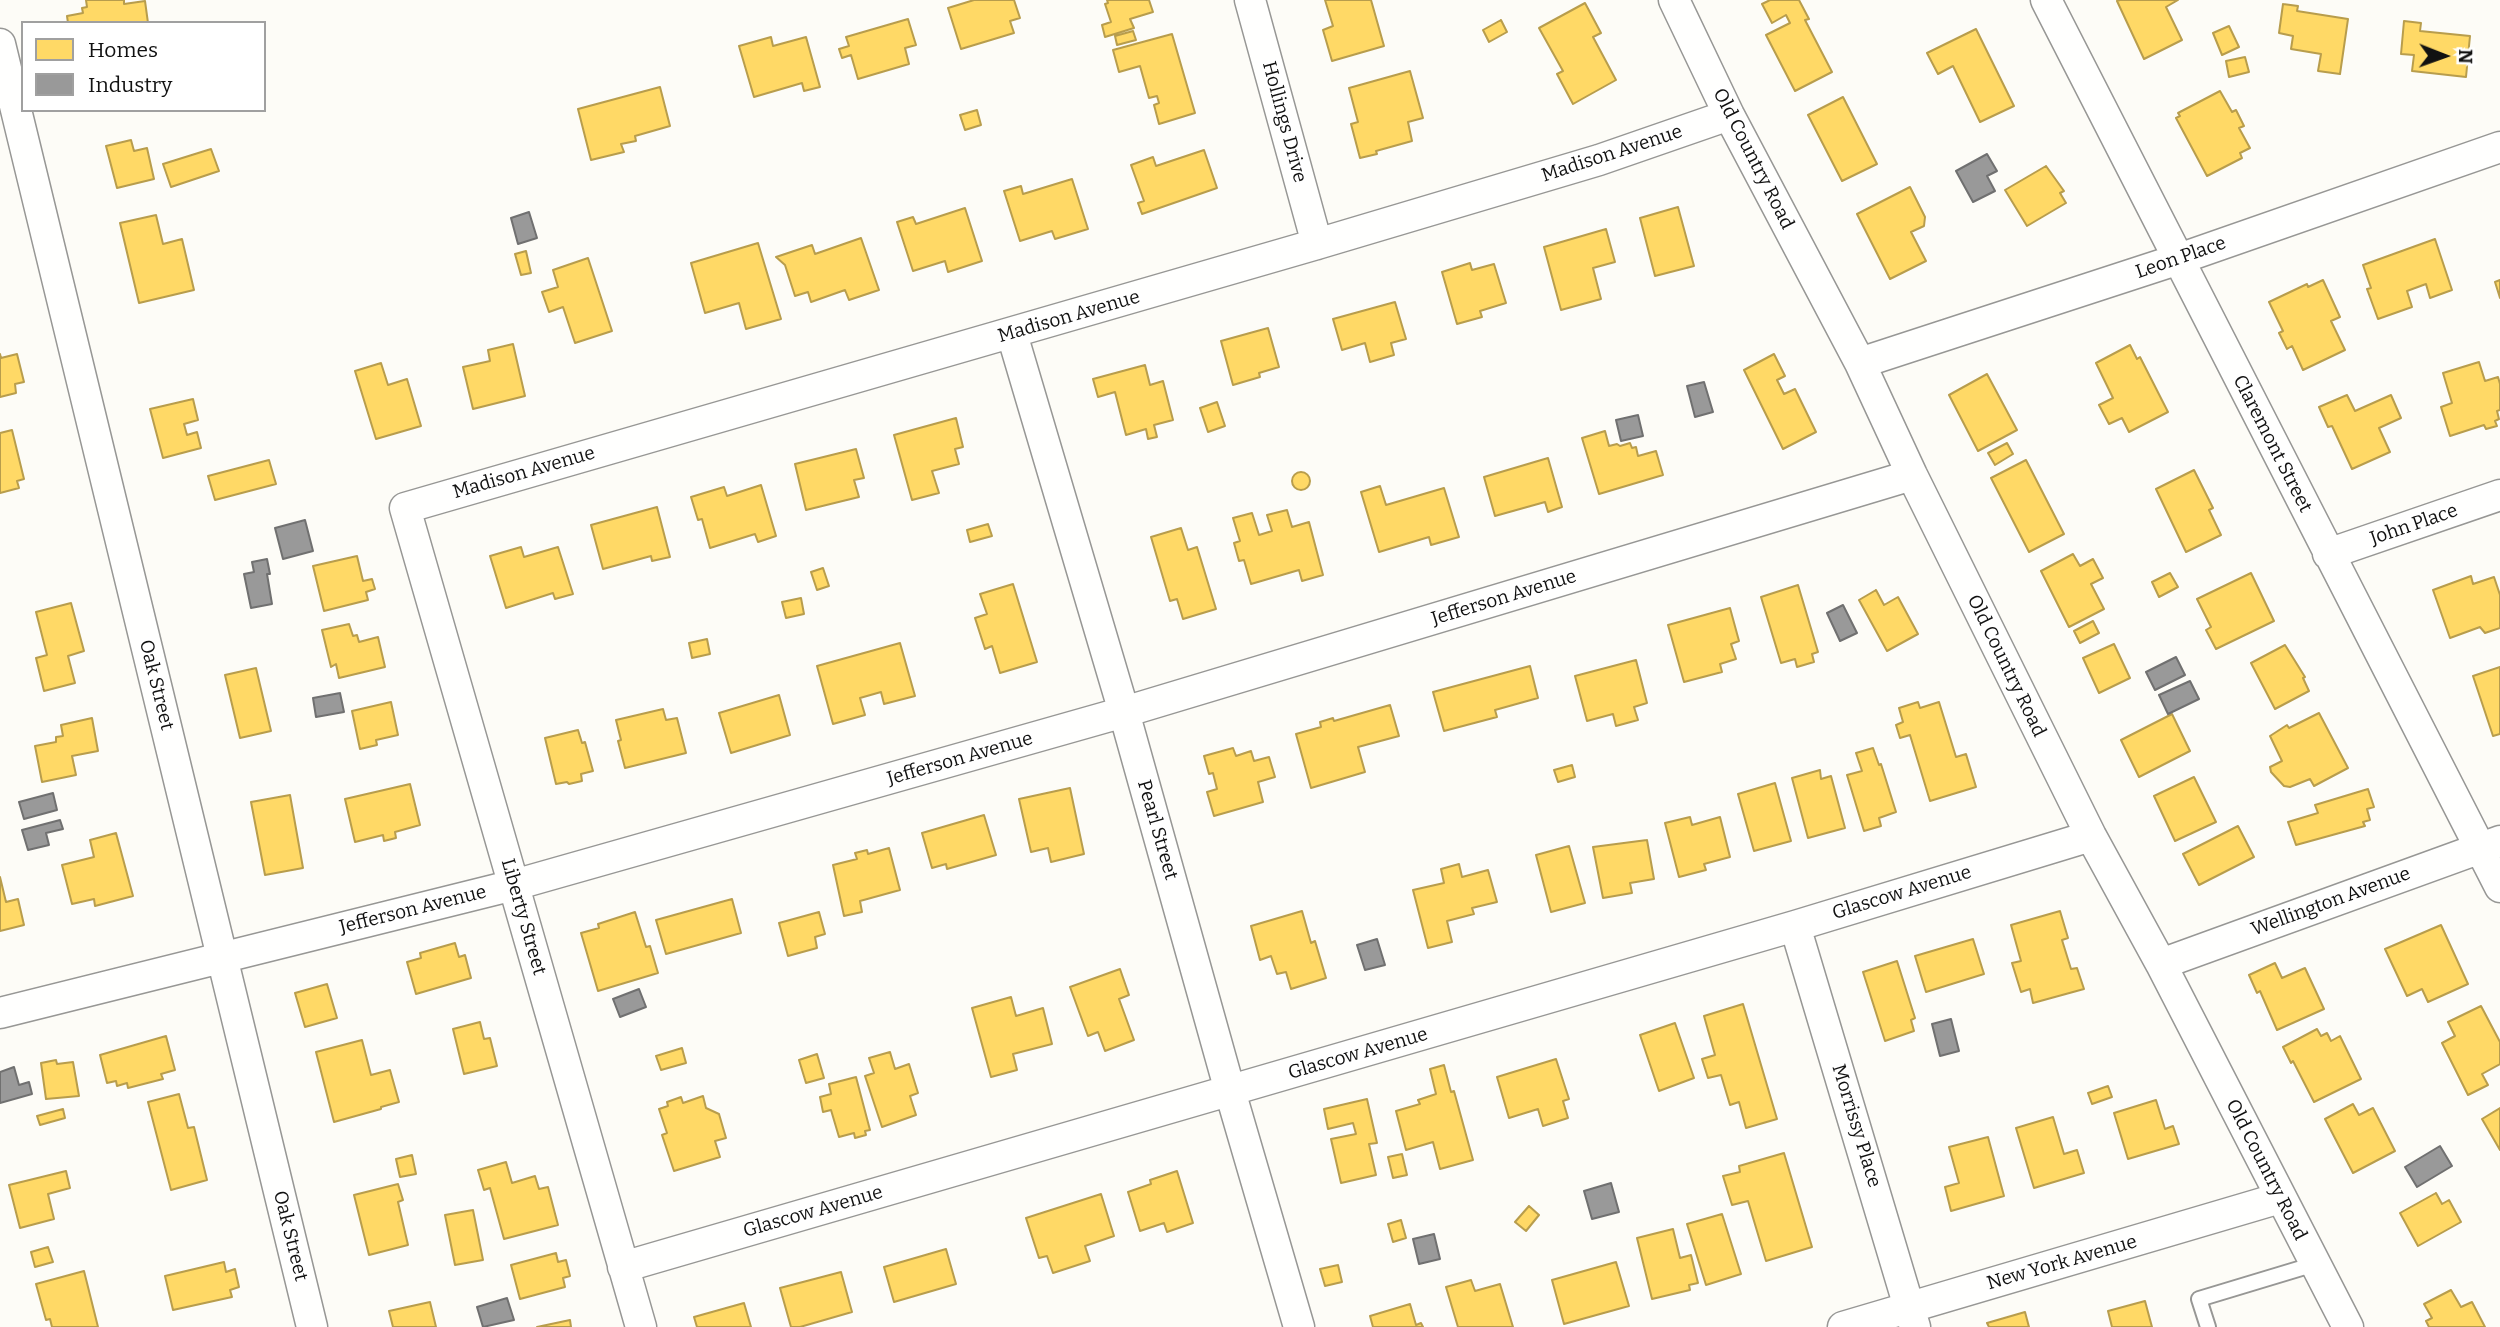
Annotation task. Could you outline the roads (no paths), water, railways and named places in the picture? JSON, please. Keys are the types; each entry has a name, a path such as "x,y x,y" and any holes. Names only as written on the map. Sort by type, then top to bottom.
{"street":[{"name":"Hollings Drive","path":"1250,0 1317,244"},
{"name":"Old Country Road","path":"1674,0 1730,116 1860,363 1912,475 2091,836 2161,964 2348,1327"},
{"name":"Claremont Street","path":"2046,0 2328,554 2490,844 2500,887"},
{"name":"Oak Street","path":"0,44 312,1327"},
{"name":"Madison Avenue","path":"405,508 1317,244 1599,160 1730,116"},
{"name":"Leon Place","path":"1860,363 2179,259 2500,148"},
{"name":"Pearl Street","path":"1012,334 1124,712 1299,1327"},
{"name":"Jefferson Avenue","path":"0,1013 514,885 1124,712 1912,475"},
{"name":"John Place","path":"2328,554 2500,495"},
{"name":"Liberty Street","path":"405,508 641,1327"},
{"name":"Glascow Avenue","path":"623,1268 1795,926 2091,836"},
{"name":"Wellington Avenue","path":"2161,964 2490,844"},
{"name":"Morrissy Place","path":"1795,926 1912,1317"},
{"name":"New York Avenue","path":"1843,1327 1912,1317 2280,1198"}],"lane":[{"path":"2208,1327 2199,1299 2315,1264"}]}
